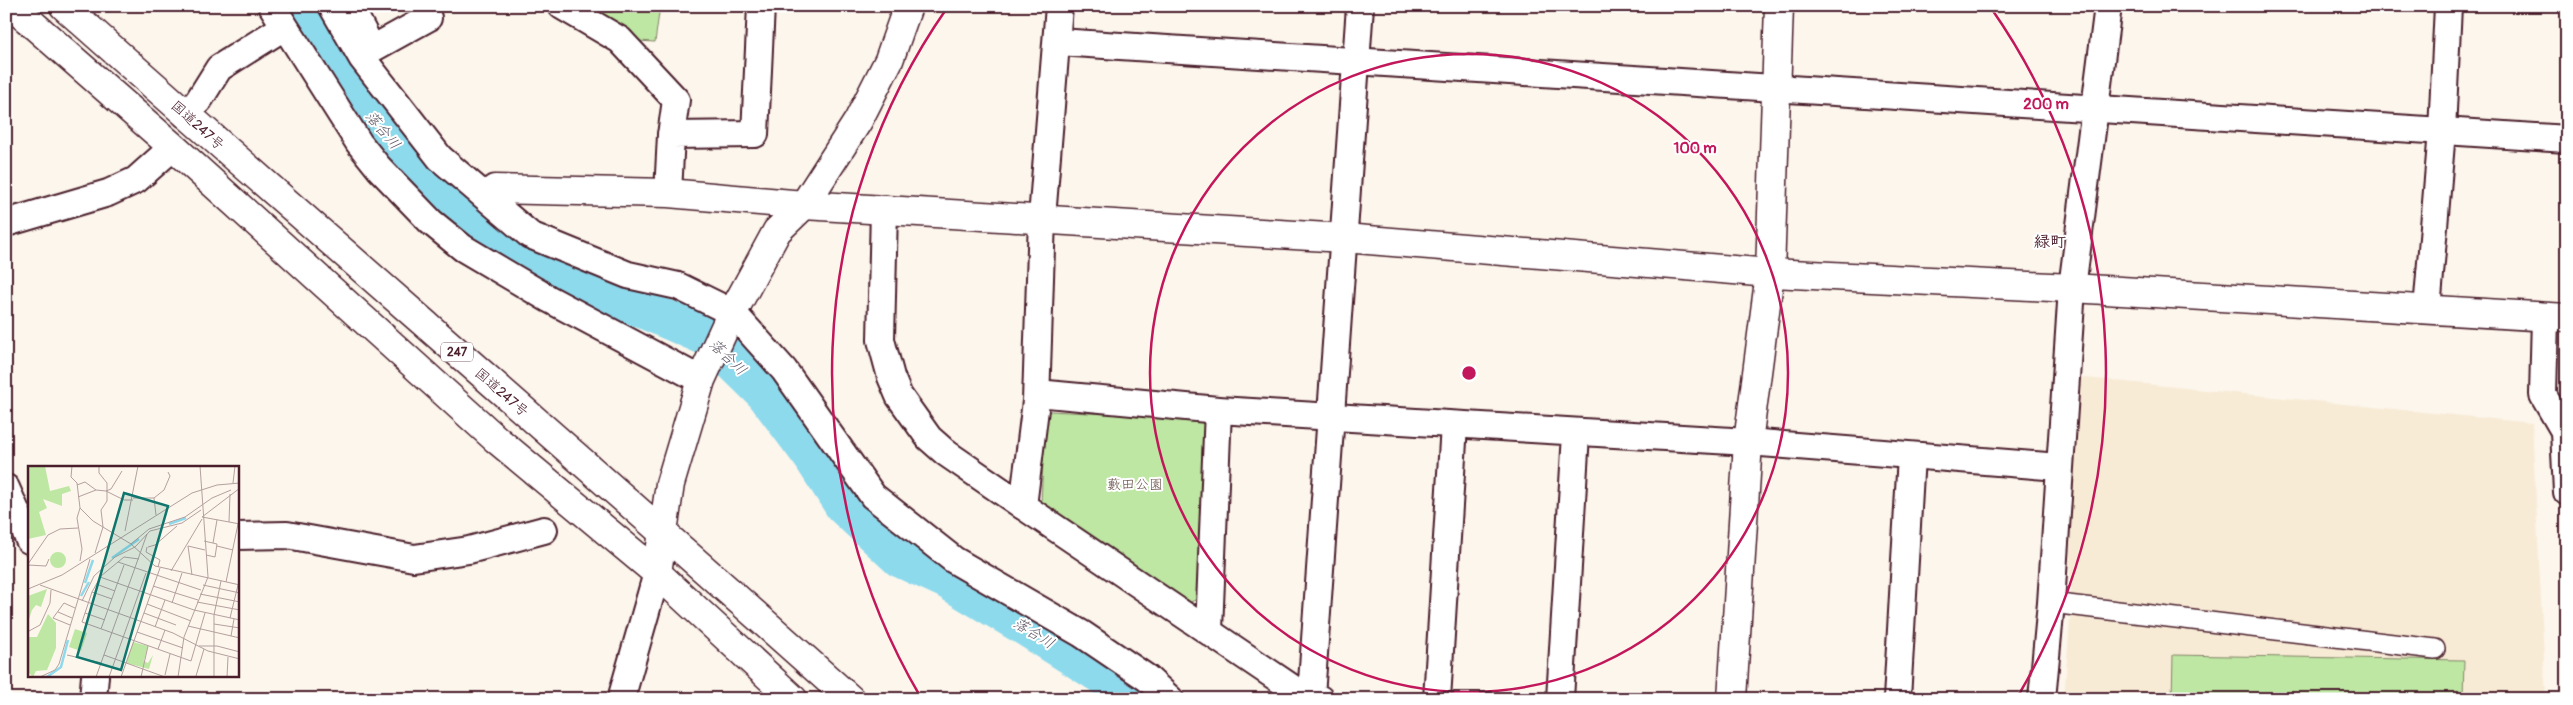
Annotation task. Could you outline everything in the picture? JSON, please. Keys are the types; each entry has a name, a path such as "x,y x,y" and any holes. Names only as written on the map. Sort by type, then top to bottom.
{"main road":[{"path":"12,6 173,147 496,439 657,573 793,699"},
{"name":"国道247号","path":"64,6 663,532 850,699"},
{"path":"657,573 670,484 701,380 730,318 777,231 804,205 858,121 889,60 908,6"},
{"path":"1732,699 1748,442 1770,273 1779,6"},
{"path":"495,188 668,193 804,205 884,208 1344,238 1770,273 2072,288 2556,317"}],"street":[{"path":"332,6 362,58 440,158 530,236 628,276 678,286 730,318 784,370 873,496 954,560 1082,634 1147,678 1170,699"},
{"path":"349,6 372,49 428,18"},
{"path":"562,6 620,40 676,100 671,135 668,193"},
{"path":"671,135 755,134 761,6"},
{"path":"1022,506 1037,393 1042,218 1058,42 1059,6"},
{"path":"884,208 882,340 891,377 899,396 912,417 929,438 946,453 1022,506 1209,630 1295,690 1316,698 1331,418 1360,6"},
{"path":"2042,699 2051,603 2058,467 2072,288 2108,6"},
{"path":"2427,310 2442,131 2448,6"},
{"path":"186,114 199,100 220,68 278,16 359,143 378,168 431,222 463,248 548,299 701,380"},
{"path":"1058,42 2567,139"},
{"path":"6,223 136,180 173,147"},
{"path":"2556,317 2543,395 2564,431 2567,492"},
{"path":"1037,393 1218,410 1576,434 1748,442 2058,467"},
{"path":"1209,630 1218,410"},
{"path":"1438,699 1454,426"},
{"path":"1560,699 1576,434"},
{"path":"1897,699 1911,456"},
{"path":"6,488 28,540"},
{"path":"239,536 287,535 414,558 470,550 544,530"},
{"path":"6,546 28,542"},
{"path":"622,699 657,573"},
{"path":"2051,603 2434,649"},
{"path":"93,699 95,678"}],"shaded area":[{"path":"2066,376 2532,423 2546,699 2064,699 2071,606"}],"green space":[{"path":"562,6 660,6 655,42 620,40"},
{"name":"藪田公園","path":"1049,411 1207,419 1198,599 1188,603 1041,504 1045,417"},
{"path":"2173,655 2464,660 2463,699 2172,699"}],"waterway":[{"name":"落合川","path":"301,6 339,76 350,90 419,174 470,221 539,264 708,337 765,393 812,456 844,506 900,558 946,579 1028,628 1099,673 1133,699"}],"district":[{"name":"緑町","path":"2050,241"}]}
